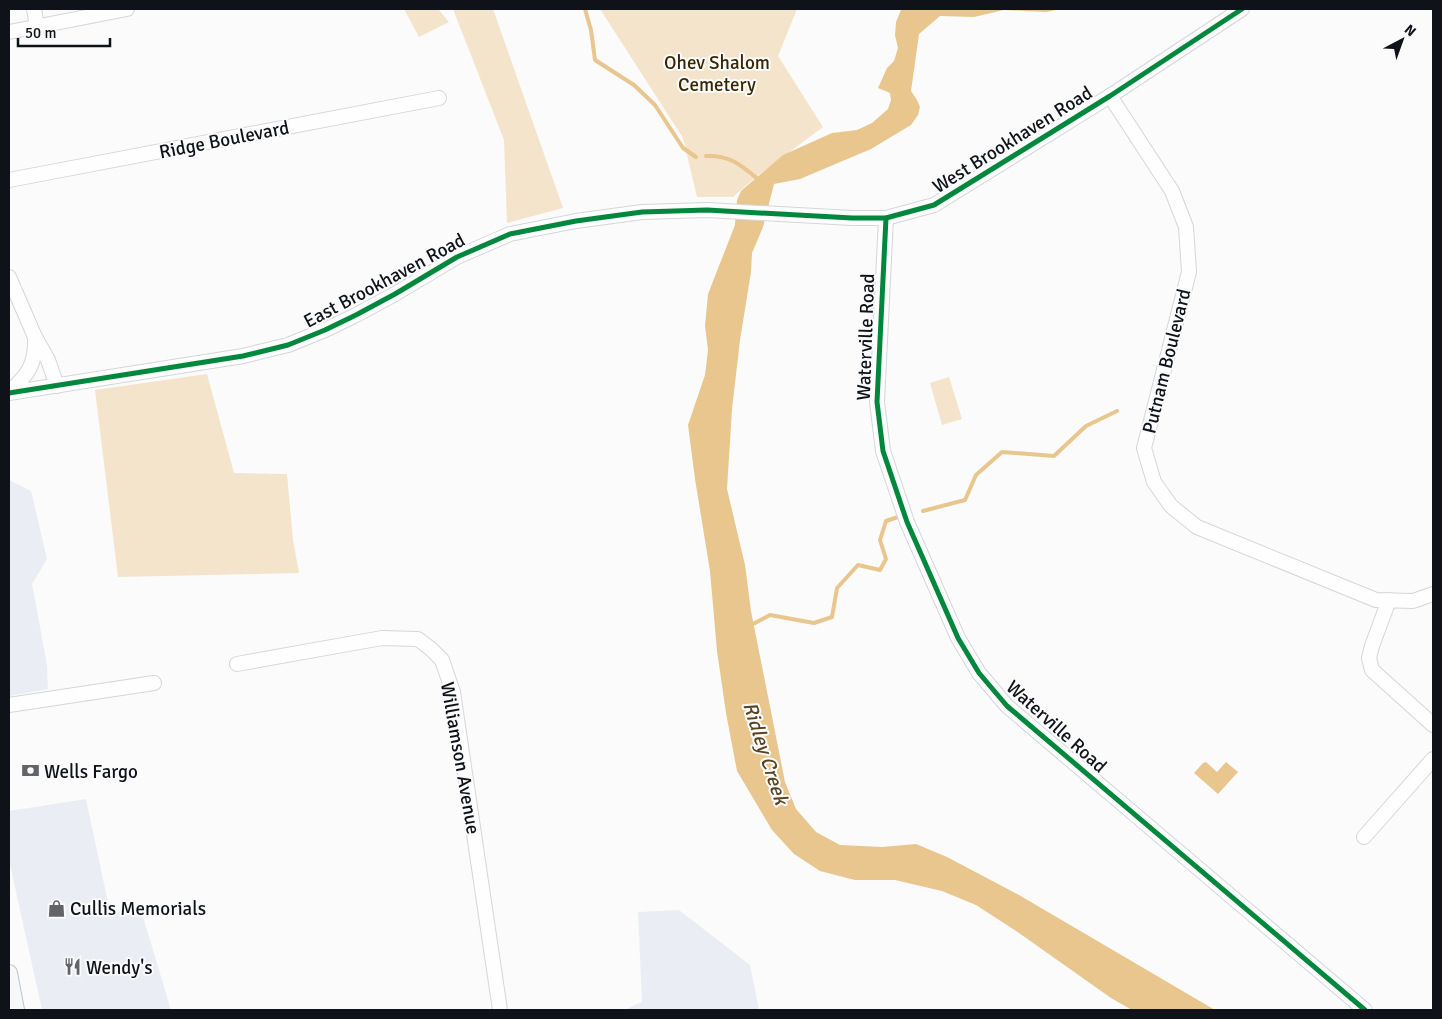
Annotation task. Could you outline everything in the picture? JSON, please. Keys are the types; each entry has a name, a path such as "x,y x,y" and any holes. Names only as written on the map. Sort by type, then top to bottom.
{"main road":[{"path":"9,973 16,1010"}],"street":[{"path":"34,9 37,26"},
{"path":"9,32 127,9"},
{"name":"West Brookhaven Road","path":"773,214 886,218 934,205 1110,96 1242,9"},
{"name":"Putnam Boulevard","path":"1110,96 1172,191 1186,227 1189,272 1144,448 1154,482 1171,506 1197,527 1376,600 1413,601 1433,594"},
{"name":"Ridge Boulevard","path":"9,180 439,98"},
{"name":"East Brookhaven Road","path":"9,392 243,356 288,345 356,315 457,257 510,234 576,221 642,212 706,210 773,214"},
{"name":"Waterville Road","path":"886,218 876,402 881,442 904,514 958,638 978,673 1007,706 1365,1010"},
{"path":"9,277 35,337 48,360 57,386"},
{"path":"9,392 19,383 30,368 36,352 35,337"},
{"path":"1389,600 1369,658 1372,670 1433,725"},
{"name":"Williamson Avenue","path":"237,664 382,638 418,639 442,660 453,692 500,1010"},
{"path":"9,705 154,683"},
{"path":"1364,837 1433,759"}],"shaded area":[{"path":"9,480 31,491 47,559 32,584 47,665 48,689 9,696"},
{"path":"86,799 110,912 141,910 171,1010 42,1010 9,860 9,811"},
{"path":"679,910 750,965 759,1010 624,1010 642,1002 638,912"}],"green space":[{"path":"404,9 438,9 449,22 419,37"},
{"path":"453,9 493,9 563,208 507,223 504,140"},
{"name":"Ohev Shalom Cemetery","path":"600,9 797,9 778,56 823,127 756,177 733,197 697,197 683,138"},
{"path":"207,374 234,473 287,474 293,540 299,573 118,577 95,390"},
{"path":"949,377 962,419 942,425 930,383"}],"water":[{"name":"Ridley Creek","path":"1061,9 1046,12 1004,10 974,17 940,16 919,34 911,91 920,107 918,115 911,125 871,149 800,179 774,184 763,227 752,253 732,409 727,489 745,565 751,611 785,782 796,809 816,832 840,845 882,847 916,844 947,857 1019,895 1215,1010 1132,1010 1111,998 976,905 942,891 895,880 855,880 820,871 794,854 772,830 737,771 717,651 710,571 688,425 705,375 708,350 705,326 708,294 735,225 737,200 741,191 783,155 832,133 857,130 872,123 888,109 891,100 890,93 878,88 887,68 894,61 898,48 895,35 896,22 901,10"},
{"path":"1206,762 1217,772 1226,762 1238,772 1218,794 1194,773"}],"waterway":[{"path":"585,9 591,30 595,60 634,85 655,105 683,148 696,157"},
{"path":"706,156 729,159 759,180"},
{"path":"923,511 965,500 976,475 1002,452 1054,456 1086,426 1117,411"},
{"path":"749,626 770,615 814,623 832,617 837,588 858,565 880,570 886,559 880,540 886,521 898,517"}],"cycle path":[{"path":"9,393 243,356 288,345 356,315 457,257 510,234 576,221 642,212 707,210 852,218 886,218 934,205 1110,96 1242,9"},
{"path":"886,218 877,402 883,451 907,522 958,638 979,673 1007,706 1365,1010"}],"place":[{"name":"Wells Fargo","path":"30,771"},
{"name":"Cullis Memorials","path":"56,908"},
{"name":"Wendy's","path":"72,967"}]}
